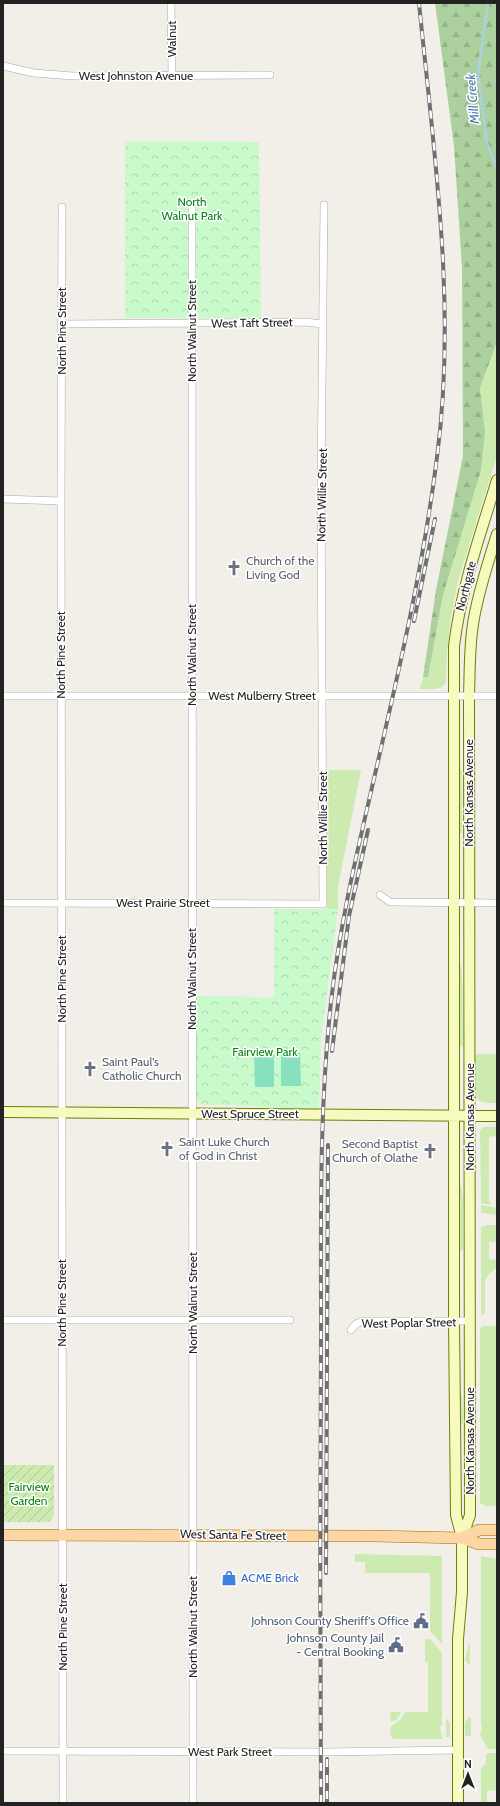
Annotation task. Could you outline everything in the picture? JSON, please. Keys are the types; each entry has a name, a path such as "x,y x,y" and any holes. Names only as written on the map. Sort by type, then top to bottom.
{"main road":[{"name":"Northgate","path":"453,696 454,646 457,619 466,580 497,480"},
{"name":"Northgate","path":"469,696 470,645 474,618 482,582 497,534"},
{"name":"North Kansas Avenue","path":"453,696 453,1116 456,1515 462,1538 462,1592 458,1639 458,1803"},
{"name":"North Kansas Avenue","path":"462,1538 470,1516 469,696"},
{"name":"West Spruce Street","path":"3,1112 497,1116"},
{"name":"West Santa Fe Street","path":"462,1538 479,1530 497,1530"},
{"name":"West Santa Fe Street","path":"3,1535 193,1534 462,1538 479,1544 497,1544"}],"street":[{"name":"Walnut","path":"172,3 172,76"},
{"name":"West Johnston Avenue","path":"3,66 34,73 73,76 270,75"},
{"name":"North Willie Street","path":"323,904 321,481 324,205"},
{"name":"North Pine Street","path":"62,207 61,696 63,1803"},
{"name":"North Walnut Street","path":"192,207 193,1803"},
{"name":"West Taft Street","path":"62,324 306,322 322,324"},
{"path":"3,499 61,501"},
{"name":"West Mulberry Street","path":"3,696 497,696"},
{"path":"380,895 390,902 497,903"},
{"name":"West Prairie Street","path":"3,903 323,904"},
{"path":"3,1320 290,1320"},
{"name":"West Poplar Street","path":"351,1330 356,1324 362,1321 470,1322"},
{"name":"West Park Street","path":"3,1751 458,1750"}],"green space":[{"path":"435,3 497,3 497,342 480,388 485,431 481,470 443,595 428,677 423,677 436,590 463,456 462,268 454,146"},
{"name":"North Walnut Park","path":"125,141 259,142 261,318 125,318"},
{"path":"497,342 497,456 458,581 451,617 447,652 446,682 442,687 436,689 420,689 423,677 428,677 443,595 485,431 480,388"},
{"path":"456,766 460,767 462,773 462,833 459,833"},
{"path":"327,770 361,770 338,887 338,909 327,909"},
{"name":"Fairview Park","path":"274,909 338,909 321,1039 319,1111 234,1105 203,1105 199,1103 196,1096 196,996 274,997"},
{"path":"457,965 461,965 462,976 463,1046 459,1046 458,1040"},
{"path":"254,1053 274,1053 274,1087 255,1087"},
{"path":"281,1053 300,1053 301,1086 281,1086"},
{"path":"475,1054 497,1054 497,1103 482,1102 475,1096"},
{"path":"484,1127 497,1127 496,1136 489,1137 489,1200 491,1205 481,1203 480,1130"},
{"path":"475,1135 476,1148 476,1208 474,1204"},
{"path":"457,1185 461,1185 463,1199 463,1250 459,1250 458,1246"},
{"path":"481,1205 497,1208 497,1215 481,1213"},
{"path":"487,1225 497,1225 497,1240 495,1242 489,1242 489,1259 496,1260 497,1268 489,1274 485,1280 485,1311 481,1316 481,1227"},
{"path":"475,1243 476,1308 474,1308"},
{"path":"484,1326 497,1326 497,1506 484,1506 484,1504 480,1504 480,1328"},
{"path":"476,1342 476,1427 475,1427 474,1345"},
{"path":"457,1392 461,1392 463,1404 463,1423 460,1423"},
{"path":"475,1432 476,1511 474,1435"},
{"name":"Fairview Garden","path":"3,1465 54,1465 54,1515 49,1522 3,1522"},
{"path":"355,1554 442,1556 442,1644 430,1631 430,1573 365,1573 365,1562 355,1562"},
{"path":"481,1556 497,1559 497,1749 488,1749 480,1735 482,1726"},
{"path":"425,1639 430,1639 442,1653 442,1726 440,1726 442,1739 393,1739 390,1734 391,1726 400,1720 405,1712 428,1712 428,1662 425,1662"},
{"path":"470,1643 470,1666 465,1660"},
{"path":"390,1712 401,1713 396,1720 391,1722"},
{"path":"470,1717 471,1736 465,1736 465,1722"},
{"path":"446,1718 450,1723 450,1737 446,1737"},
{"path":"488,1753 497,1753 497,1790 487,1791 487,1803 481,1803 481,1768 486,1763 486,1755"}],"waterway":[{"name":"Mill Creek","path":"488,3 478,73 487,143 497,167"}],"railway":[{"path":"321,1803 321,1206 324,1084 327,1043 331,1002 344,914 418,575 432,496 443,400 445,344 441,230 437,173 419,3"},
{"path":"414,621 435,519"},
{"path":"332,1051 349,916 368,830"},
{"path":"326,1573 328,1145"},
{"path":"327,1759 327,1803"}],"place":[{"name":"Church of the Living God","path":"234,568"},
{"name":"Saint Paul's Catholic Church","path":"90,1069"},
{"name":"Saint Luke Church of God in Christ","path":"167,1149"},
{"name":"Second Baptist Church of Olathe","path":"430,1151"},
{"name":"ACME Brick","path":"229,1578"},
{"name":"Johnson County Sheriff's Office","path":"421,1621"},
{"name":"Johnson County Jail - Central Booking","path":"396,1645"}]}
